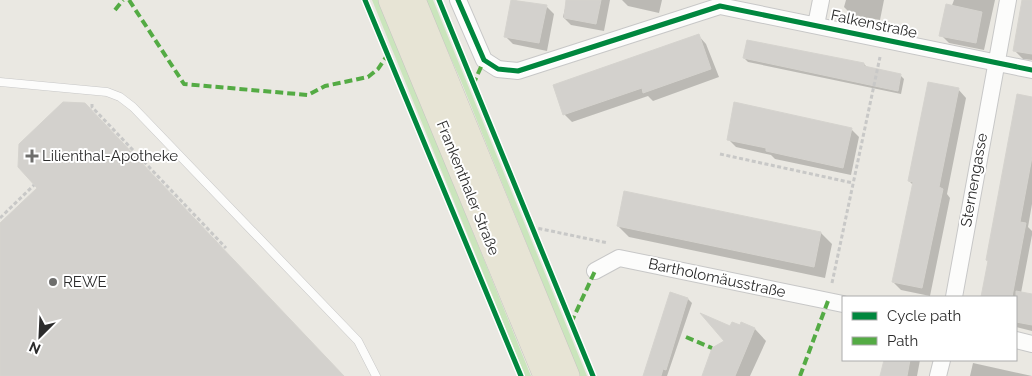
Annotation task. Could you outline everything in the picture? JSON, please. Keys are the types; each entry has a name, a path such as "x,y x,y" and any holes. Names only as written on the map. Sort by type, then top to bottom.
{"main road":[{"name":"Frankenthaler Straße","path":"391,0 546,376"},
{"name":"Frankenthaler Straße","path":"413,0 567,376"}],"street":[{"name":"Falkenstraße","path":"458,0 484,60 498,69 518,71 720,6 1032,70"},
{"path":"816,25 821,0"},
{"name":"Sternengasse","path":"954,296 995,63 1008,0"},
{"name":"Bartholomäusstraße","path":"595,271 619,258 836,302"},
{"path":"1017,340 1032,344"},
{"path":"938,376 942,361"}],"lane":[{"path":"0,82 107,92 120,97 133,107 358,341 376,376"}],"path":[{"path":"836,302 853,183 884,39"},
{"path":"92,90 92,108 226,248"},
{"path":"720,154 853,183"},
{"path":"0,218 34,185"},
{"path":"532,227 613,244"}],"green space":[{"path":"372,0 379,0 531,376 525,376"},
{"path":"425,0 433,0 587,376 580,376 461,81"}],"building":[{"path":"511,0 547,5 539,43 504,37"},
{"path":"566,0 601,0 596,24 564,18"},
{"path":"1022,0 1032,0 1032,54 1013,51"},
{"path":"946,4 982,12 976,43 939,36"},
{"path":"699,34 711,69 643,93 642,88 563,115 553,85"},
{"path":"747,40 864,63 864,66 901,74 898,91 743,58"},
{"path":"928,82 959,88 939,187 943,189 922,288 892,282 913,182 908,181"},
{"path":"1017,94 1032,97 1032,157 1020,222 1026,223 1012,296 981,296 988,261 986,260"},
{"path":"63,102 85,103 344,376 0,376 0,223 37,188 18,167 19,144"},
{"path":"734,102 852,128 843,168 766,151 766,148 727,140"},
{"path":"624,191 821,232 814,267 617,226"},
{"path":"1016,291 1032,294 1032,325 1017,322"},
{"path":"670,292 688,298 666,370 663,369 661,376 643,376"},
{"path":"700,313 730,326 732,322 740,325 741,322 755,328 735,376 702,376 712,348 724,341"},
{"path":"884,361 910,361 907,376 880,376"}],"marked path":[{"path":"115,10 123,0"},
{"path":"129,0 184,84 308,95 325,86 368,77 378,69 388,54"},
{"path":"473,85 484,60"},
{"path":"571,323 595,271"},
{"path":"800,376 828,301"},
{"path":"686,337 712,348"}],"cycle path":[{"path":"365,0 521,376"},
{"path":"439,0 593,376"},
{"path":"458,0 484,60 498,69 518,71 720,6 1032,70"}],"place":[{"name":"Lilienthal-Apotheke","path":"32,156"},
{"name":"REWE","path":"53,282"}]}
